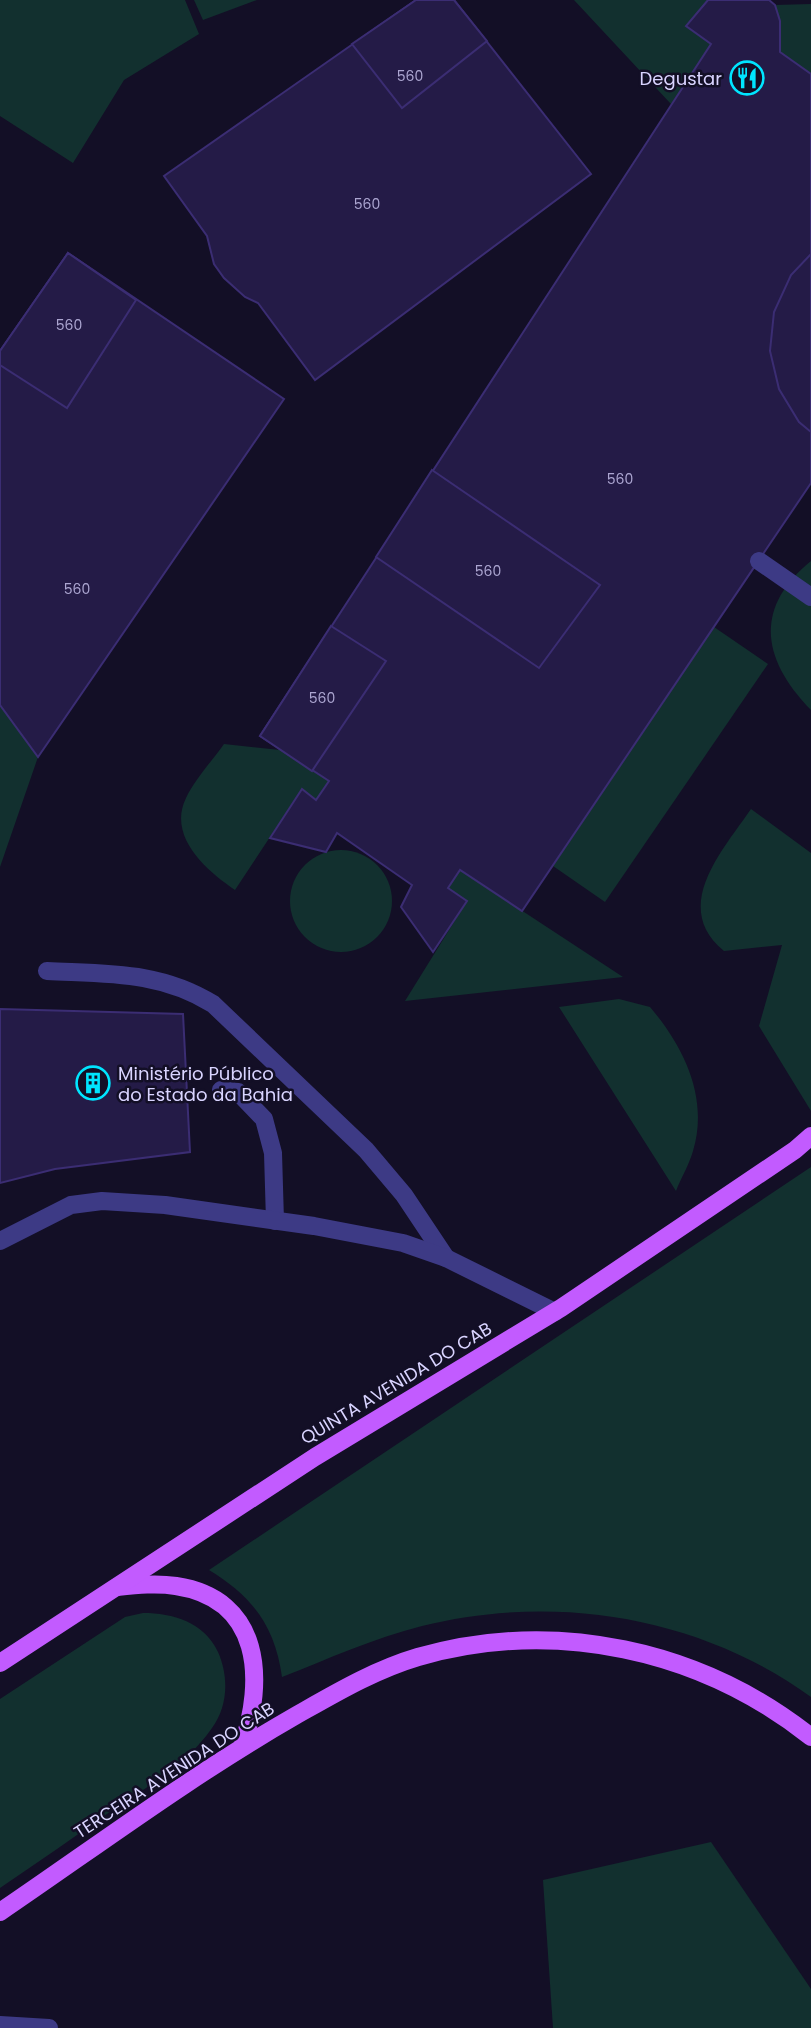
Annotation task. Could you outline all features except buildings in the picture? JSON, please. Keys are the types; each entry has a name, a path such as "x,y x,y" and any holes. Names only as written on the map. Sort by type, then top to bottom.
{"main road":[{"name":"QUINTA AVENIDA DO CAB","path":"0,1663 315,1457 555,1312 795,1150 811,1136"},
{"path":"113,1587 166,1585 199,1592 223,1607 240,1625 250,1644 256,1668 252,1719 242,1746"},
{"name":"TERCEIRA AVENIDA DO CAB","path":"0,1912 242,1746 354,1683 416,1657 492,1640 558,1639 625,1648 684,1665 730,1684 783,1714 811,1737"}],"street":[{"path":"760,561 811,597"},
{"path":"47,971 163,980 191,991 213,1004 366,1150 404,1195 446,1258"},
{"path":"221,1090 238,1092 264,1119 274,1153 275,1221"},
{"path":"0,1241 71,1205 134,1201 403,1243 446,1258 555,1312"},
{"path":"0,2025 49,2028"}],"green space":[{"path":"0,0 185,0 199,34 124,80 73,163 0,116"},
{"path":"194,0 257,0 203,20"},
{"path":"574,0 708,0 686,26 711,44 671,104"},
{"path":"811,4 811,74 780,52 780,21 775,5"},
{"path":"811,561 811,710 782,672 774,653 771,634 773,616 780,597 792,579"},
{"path":"714,627 768,664 605,902 553,866"},
{"path":"0,705 38,757 0,867"},
{"path":"224,744 280,750 329,781 316,800 301,790 235,890 202,863 193,852 182,826 186,798"},
{"path":"751,809 811,853 811,1111 759,1026 782,945 724,951 709,934 702,916 701,898 707,879 727,842"},
{"path":"341,850 361,854 377,865 388,881 392,901 388,921 377,937 361,948 341,952 321,948 305,937 294,921 290,901 294,881 305,865 321,854"},
{"path":"460,870 623,977 405,1001 467,901 448,888"},
{"path":"619,999 650,1007 673,1039 690,1074 698,1112 697,1131 691,1156 676,1191 559,1007"},
{"path":"811,1167 811,1697 768,1669 722,1647 674,1630 624,1619 574,1613 523,1612 472,1616 422,1626 369,1643 282,1677 274,1642 259,1614 238,1591 209,1570"},
{"path":"143,1613 176,1617 186,1621 205,1633 212,1642 222,1662 225,1681 224,1701 217,1719 191,1753 167,1773 0,1888 0,1699 125,1617"},
{"path":"711,1842 811,1989 811,2028 553,2028 543,1880"}],"place":[{"name":"Degustar","path":"747,78"},
{"name":"Ministério Público do Estado da Bahia","path":"93,1083"}]}
